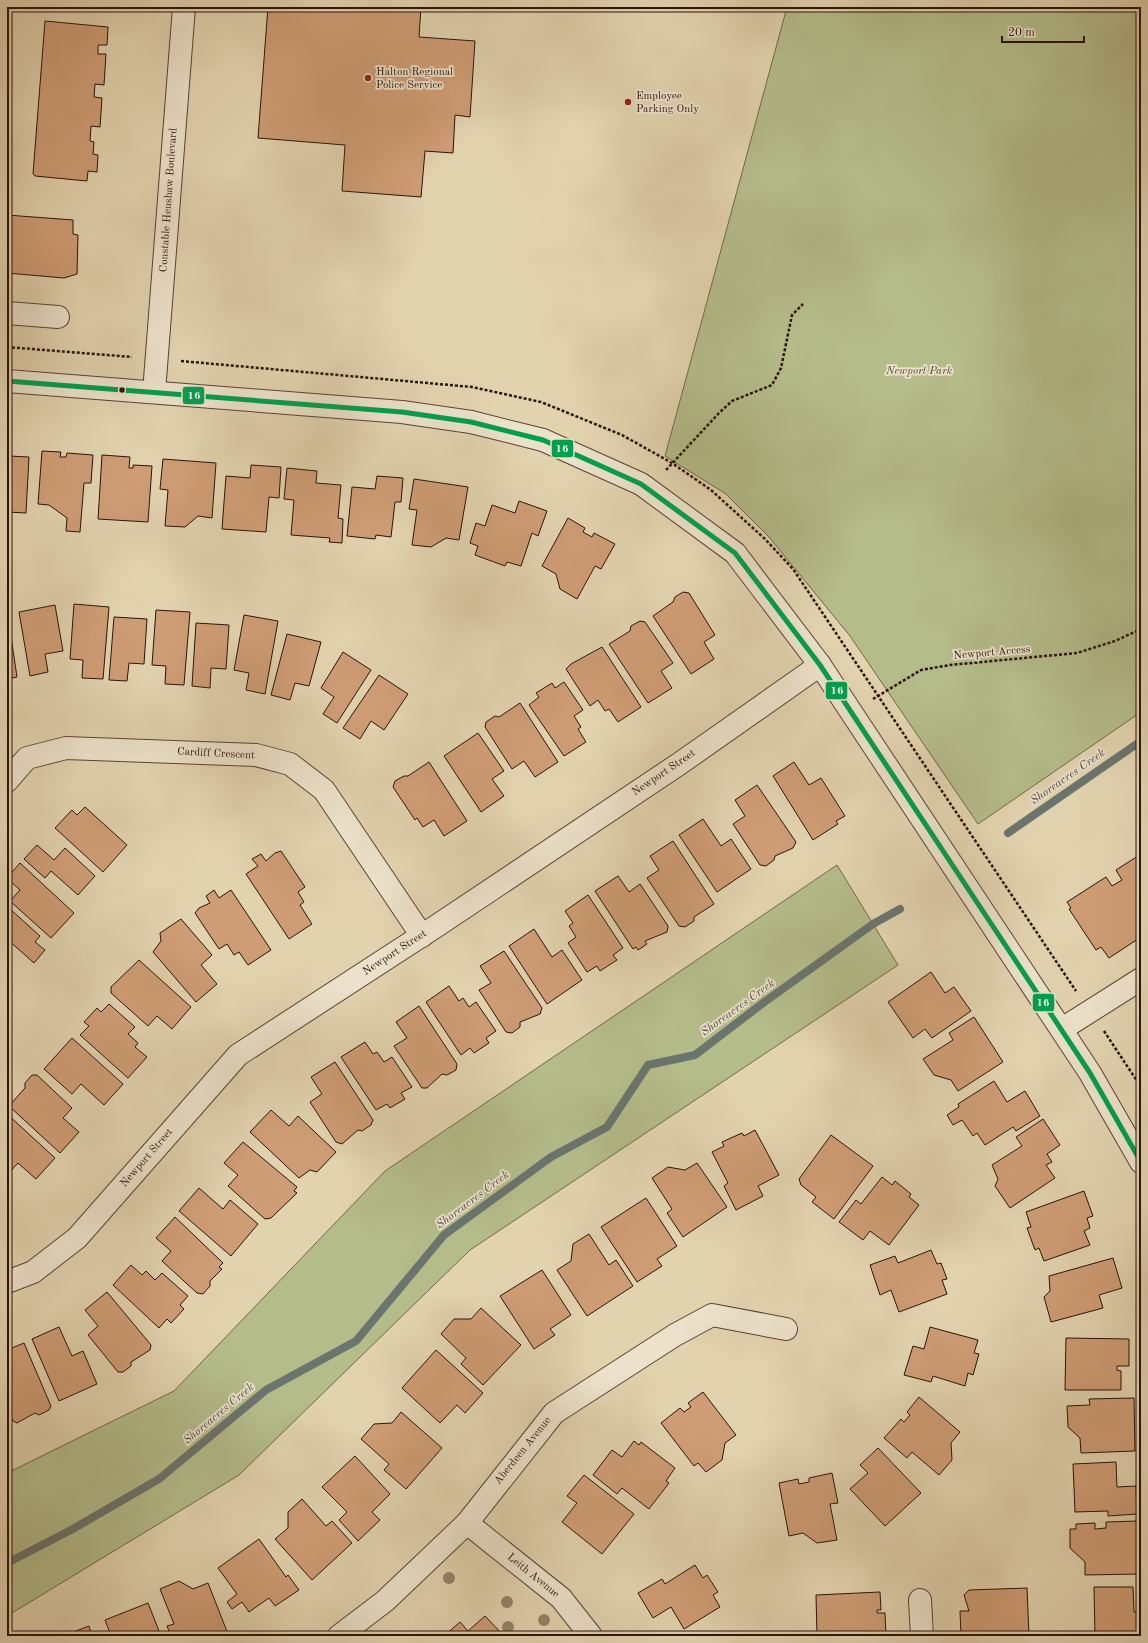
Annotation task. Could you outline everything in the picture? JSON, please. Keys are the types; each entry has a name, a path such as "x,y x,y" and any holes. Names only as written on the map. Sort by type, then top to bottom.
{"street":[{"name":"Constable Henshaw Boulevard","path":"154,392 184,7"},
{"path":"7,313 58,318"},
{"path":"7,381 402,412 471,422 543,440 641,484 735,553 820,665 1062,1029 1090,1073 1141,1162"},
{"name":"Newport Street","path":"7,1282 33,1272 77,1238 238,1056 422,936 679,764 820,665"},
{"name":"Cardiff Crescent","path":"7,781 27,758 66,748 256,755 290,764 324,790 422,936"},
{"path":"1062,1029 1141,979"},
{"name":"Aberdeen Avenue","path":"339,1636 385,1602 467,1523 554,1413 674,1335 712,1315 786,1329"},
{"name":"Leith Avenue","path":"467,1523 561,1598 591,1636"},
{"path":"920,1600 922,1636"}],"path":[{"path":"648,489 732,401 772,385 781,368 792,315 803,304"},
{"path":"7,347 156,358 472,387 541,402 622,435 672,463 711,490 765,539 793,569 1141,1087"},
{"name":"Newport Access","path":"851,712 921,670 950,665 1077,653 1115,641 1141,629"}],"green space":[{"name":"Newport Park","path":"787,7 1141,7 1141,712 978,824 850,636 769,537 726,494 665,456"},
{"path":"837,865 898,965 470,1250 239,1475 7,1616 7,1473 174,1391 385,1171"}],"building":[{"name":"Halton Regional Police Service","path":"268,7 421,7 419,37 475,41 470,117 455,115 453,153 425,151 421,197 342,191 345,145 258,138"},
{"path":"45,21 108,27 107,45 98,45 98,54 106,54 104,85 95,84 94,97 102,98 100,127 91,126 90,141 94,142 93,154 98,155 97,172 88,171 87,181 35,176 33,174"},
{"path":"7,215 73,220 73,234 78,235 77,274 64,278 7,273"},
{"path":"42,451 61,452 60,457 66,457 67,453 93,455 91,483 84,483 80,532 66,531 67,518 49,505 38,504"},
{"path":"102,455 130,457 129,468 133,468 133,465 152,466 148,522 98,519"},
{"path":"9,456 29,457 26,513 7,512 7,458"},
{"path":"163,459 216,463 212,518 198,516 185,527 165,526 168,490 160,489"},
{"path":"251,465 281,467 279,498 269,497 266,532 222,529 226,476 250,478"},
{"path":"287,468 317,471 316,483 341,485 338,518 343,519 342,543 329,542 330,538 291,535 294,500 284,499"},
{"path":"377,476 403,478 401,502 395,502 391,537 376,535 375,539 347,536 352,487 375,489"},
{"path":"414,479 468,487 459,540 446,538 431,547 412,545 417,510 409,509"},
{"path":"519,501 547,511 538,536 532,533 521,566 507,562 505,566 475,555 478,546 470,543 476,523 485,526 492,505 515,513"},
{"path":"568,518 585,528 583,532 592,537 594,533 615,544 601,569 595,566 577,599 560,589 556,574 542,566"},
{"path":"683,592 689,593 715,635 704,642 714,659 691,674 653,616 673,602 675,597"},
{"path":"74,604 109,607 103,679 82,678 83,660 70,659"},
{"path":"55,605 63,651 45,654 48,672 30,676 19,612"},
{"path":"7,610 17,677 7,679"},
{"path":"156,610 190,612 184,685 165,684 166,666 152,665"},
{"path":"244,615 278,621 265,694 246,690 249,673 234,670"},
{"path":"114,617 147,619 144,664 129,663 127,681 109,680"},
{"path":"640,621 645,622 673,663 661,671 672,688 648,703 609,644 630,631 631,626"},
{"path":"196,623 229,625 226,669 211,668 210,688 192,686"},
{"path":"287,634 321,642 309,686 295,683 290,700 271,695"},
{"path":"602,647 641,707 618,722 609,709 605,711 598,700 590,706 566,669 571,664"},
{"path":"343,652 371,670 337,723 323,714 334,697 321,688"},
{"path":"379,675 408,694 384,730 371,721 360,739 343,728"},
{"path":"564,682 583,710 574,716 581,727 578,729 586,742 564,756 529,705 539,697 536,693 552,683 555,688"},
{"path":"520,703 558,762 535,777 524,761 512,769 485,727 486,722 495,716 499,717"},
{"path":"478,733 504,771 492,779 504,796 481,812 444,756"},
{"path":"429,762 467,821 444,836 434,820 423,827 417,818 415,820 393,787 395,781 404,776 408,776"},
{"path":"794,762 809,785 821,778 845,816 836,821 838,824 813,840 773,776"},
{"path":"757,785 796,842 793,848 775,856 774,860 766,866 760,865 733,824 745,816 735,800"},
{"path":"85,807 127,845 103,872 55,828 72,810 77,815"},
{"path":"703,819 721,846 731,839 751,869 717,892 679,835"},
{"path":"673,841 714,904 694,917 694,921 685,927 679,926 647,878 659,870 650,856"},
{"path":"37,845 54,860 65,848 95,876 78,895 51,871 45,878 24,859"},
{"path":"281,851 305,887 298,892 304,902 300,905 312,924 289,939 246,874 258,866 252,859 261,854 266,861 275,853"},
{"path":"1141,854 1141,937 1109,958 1101,947 1096,950 1069,909 1071,908 1067,902 1106,877 1112,886 1122,880 1116,870"},
{"path":"20,863 74,913 51,938 10,901 20,890 7,878"},
{"path":"618,876 629,892 640,884 668,926 667,932 645,941 647,944 638,950 636,947 633,949 595,891"},
{"path":"214,890 219,898 231,890 271,950 248,965 239,952 234,955 227,944 219,949 195,913 199,908 210,903 206,896"},
{"path":"588,895 623,948 613,955 617,960 600,971 597,966 587,972 568,943 576,937 569,926 573,923 565,911"},
{"path":"10,909 40,936 35,942 45,950 34,963 7,939 7,912"},
{"path":"181,919 212,955 201,965 217,984 196,1002 153,952 161,941 160,933"},
{"path":"534,929 552,957 562,950 582,980 547,1004 509,946"},
{"path":"504,951 542,1008 540,1014 520,1022 520,1027 512,1033 506,1032 479,990 491,983 480,966"},
{"path":"139,960 191,1007 172,1029 157,1016 148,1026 111,993 111,987"},
{"path":"931,972 945,993 954,987 971,1011 932,1038 925,1029 913,1038 888,1002"},
{"path":"449,986 459,1001 463,998 469,1007 476,1002 496,1031 486,1038 489,1043 474,1053 470,1048 461,1055 426,1002"},
{"path":"109,1004 135,1027 128,1034 138,1043 135,1047 147,1057 128,1078 80,1035 89,1026 84,1022 97,1008 101,1012"},
{"path":"419,1006 457,1064 456,1070 447,1075 442,1074 427,1088 422,1088 394,1046 407,1038 396,1022"},
{"path":"974,1017 1003,1062 958,1091 951,1080 934,1075 923,1059 953,1040 949,1033"},
{"path":"72,1038 123,1084 104,1105 81,1084 72,1094 44,1069"},
{"path":"365,1042 373,1054 377,1052 384,1062 392,1057 412,1087 401,1093 405,1099 390,1108 387,1104 376,1110 341,1057"},
{"path":"335,1062 373,1120 371,1125 362,1131 358,1130 342,1144 336,1142 310,1102 322,1094 311,1077"},
{"path":"32,1075 37,1075 72,1108 63,1118 79,1132 60,1153 9,1106 25,1088 25,1083"},
{"path":"994,1081 1007,1102 1025,1091 1040,1116 1016,1131 1013,1127 985,1145 977,1133 973,1136 962,1120 953,1125 947,1115 959,1107 958,1104"},
{"path":"271,1110 289,1126 298,1116 336,1152 317,1172 310,1170 299,1178 250,1132"},
{"path":"7,1114 55,1158 36,1179 18,1163 8,1174 7,1173"},
{"path":"1043,1119 1060,1145 1047,1154 1052,1162 1046,1165 1055,1178 1010,1208 995,1186 998,1179 992,1165 1022,1146 1016,1137"},
{"path":"755,1130 779,1175 758,1186 763,1196 736,1210 724,1186 728,1183 712,1152 724,1146 722,1142 742,1133 744,1136"},
{"path":"831,1135 873,1166 834,1219 812,1202 816,1197 801,1185 799,1179"},
{"path":"243,1142 297,1187 294,1191 297,1193 271,1218 265,1219 228,1186 238,1175 224,1163"},
{"path":"697,1163 727,1207 683,1237 667,1213 672,1209 652,1178 668,1167 685,1170"},
{"path":"882,1177 892,1185 895,1181 911,1194 909,1197 919,1205 889,1245 870,1231 863,1240 839,1222 856,1200 861,1204"},
{"path":"199,1188 223,1209 230,1200 258,1224 231,1256 179,1211"},
{"path":"1084,1191 1093,1216 1087,1218 1090,1228 1084,1231 1090,1245 1044,1261 1039,1248 1035,1250 1027,1228 1031,1227 1026,1212"},
{"path":"646,1198 677,1246 657,1259 662,1266 637,1282 601,1227"},
{"path":"175,1217 223,1263 219,1267 222,1269 210,1281 210,1286 203,1294 197,1293 162,1261 171,1251 156,1238"},
{"path":"589,1234 609,1265 616,1260 633,1286 587,1316 557,1270 571,1261 573,1244"},
{"path":"931,1250 937,1264 941,1263 947,1279 942,1280 947,1294 899,1312 891,1290 880,1295 870,1265 895,1256 898,1263"},
{"path":"1113,1258 1122,1288 1099,1295 1103,1308 1051,1322 1044,1297 1050,1291 1049,1276"},
{"path":"131,1265 142,1275 146,1271 155,1280 162,1273 188,1296 180,1305 184,1309 171,1323 167,1319 159,1328 113,1285"},
{"path":"542,1270 571,1315 550,1329 555,1335 534,1349 500,1296"},
{"path":"107,1292 151,1345 150,1350 131,1362 131,1366 123,1372 118,1372 88,1335 98,1326 85,1310"},
{"path":"481,1308 521,1345 483,1385 461,1364 466,1358 441,1334 454,1319 471,1319"},
{"path":"59,1327 72,1356 83,1351 97,1384 59,1401 32,1339"},
{"path":"930,1327 978,1340 974,1353 979,1354 973,1375 968,1373 965,1386 933,1376 931,1382 904,1375 913,1346 924,1349"},
{"path":"1066,1338 1129,1339 1129,1366 1117,1366 1117,1370 1121,1371 1121,1390 1065,1390"},
{"path":"24,1343 51,1406 49,1410 39,1415 35,1413 17,1423 13,1421 7,1408 7,1350"},
{"path":"436,1350 483,1393 465,1413 457,1405 440,1423 402,1388"},
{"path":"703,1392 736,1435 725,1443 722,1460 706,1472 698,1463 694,1466 661,1423 680,1408 684,1412 691,1407 688,1403"},
{"path":"919,1397 960,1432 951,1443 952,1460 939,1475 912,1452 907,1458 884,1438 901,1419 904,1422 910,1415 907,1412"},
{"path":"1134,1398 1135,1451 1081,1453 1080,1438 1068,1427 1067,1406 1090,1405 1089,1399"},
{"path":"401,1412 442,1448 406,1489 384,1470 389,1464 361,1439 374,1424 392,1423"},
{"path":"634,1441 639,1445 641,1442 675,1468 666,1481 669,1483 649,1509 622,1488 617,1494 593,1475 612,1450 622,1457"},
{"path":"878,1448 921,1493 885,1526 850,1489 868,1473 860,1465"},
{"path":"355,1456 390,1494 372,1512 380,1520 358,1541 339,1520 347,1512 322,1487"},
{"path":"1116,1462 1117,1487 1136,1486 1137,1514 1108,1516 1108,1511 1075,1512 1073,1464"},
{"path":"832,1473 838,1503 830,1504 837,1540 817,1543 803,1533 789,1536 779,1483 798,1479 799,1484 809,1482 809,1478"},
{"path":"584,1475 634,1514 602,1554 562,1522 577,1503 567,1496"},
{"path":"302,1499 326,1526 332,1521 352,1543 312,1580 275,1539 288,1528 288,1512"},
{"path":"1138,1521 1139,1574 1085,1575 1085,1562 1070,1548 1070,1529 1076,1529 1076,1524 1095,1523 1095,1529 1106,1528 1106,1522"},
{"path":"259,1539 286,1577 288,1575 299,1590 275,1606 269,1598 249,1612 242,1602 232,1609 227,1602 237,1594 218,1568"},
{"path":"695,1565 703,1578 707,1575 718,1592 713,1595 720,1607 684,1629 671,1607 653,1618 638,1593 662,1579 665,1584"},
{"path":"179,1581 193,1589 208,1583 228,1634 222,1636 171,1636 167,1626 174,1624 160,1589"},
{"path":"1094,1587 1133,1587 1134,1612 1137,1612 1137,1636 1095,1636"},
{"path":"1027,1588 1029,1636 961,1636 960,1611 969,1611 964,1595 969,1590"},
{"path":"880,1592 881,1610 877,1610 877,1613 885,1613 886,1636 817,1636 816,1595"},
{"path":"148,1603 161,1636 111,1636 105,1620"},
{"path":"485,1616 504,1636 444,1636 460,1622 468,1631"},
{"path":"89,1626 92,1636 62,1636"}],"waterway":[{"name":"Shoreacres Creek","path":"1008,833 1141,741"},
{"name":"Shoreacres Creek","path":"7,1563 71,1530 159,1479 266,1390 356,1341 444,1235 551,1157 607,1127 648,1065 695,1055 763,1003 873,924 900,909"}],"transit line":[{"name":"16","path":"7,381 402,412 471,422 543,440 641,484 735,553 820,665 1090,1073 1141,1162"}],"place":[{"name":"Halton Regional Police Service","path":"368,78"},
{"name":"Employee Parking Only","path":"628,102"}]}
